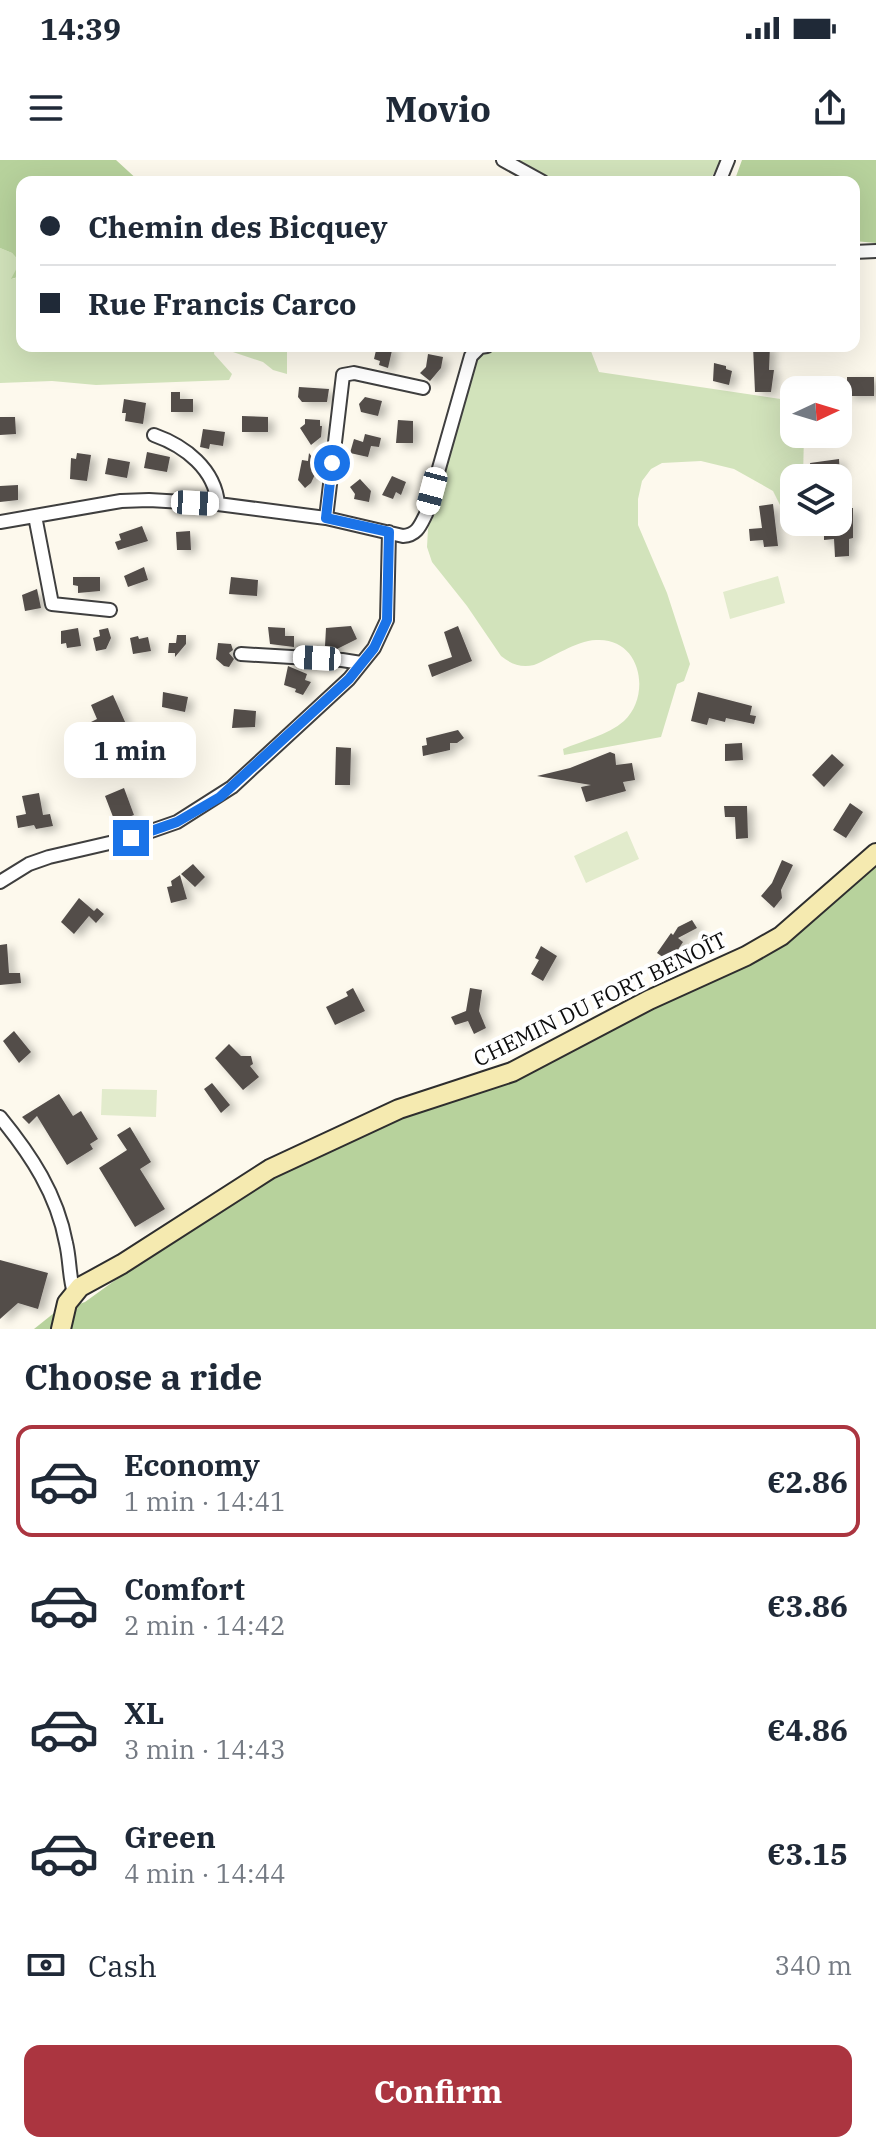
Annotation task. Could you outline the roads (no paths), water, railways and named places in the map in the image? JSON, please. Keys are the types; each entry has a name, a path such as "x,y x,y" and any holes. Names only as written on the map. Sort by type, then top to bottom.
{"street":[{"path":"503,160 532,176"},
{"path":"0,522 121,501 218,504 326,518 412,536 426,514 471,356 475,352"},
{"path":"326,518 343,375 354,373 423,388"},
{"path":"154,435 176,445 198,462 213,483 218,504"},
{"path":"35,516 52,604 110,610"},
{"path":"0,882 29,864 49,857 131,838 177,822 220,797 349,679 381,637 387,620 389,532"},
{"path":"241,654 361,663"},
{"name":"CHEMIN DU FORT BENOÎT","path":"74,1293 270,1169 399,1109 512,1072 649,1000 746,956 781,936 876,853"},
{"path":"0,1117 46,1180 66,1242 74,1293 67,1303 61,1329"}]}
